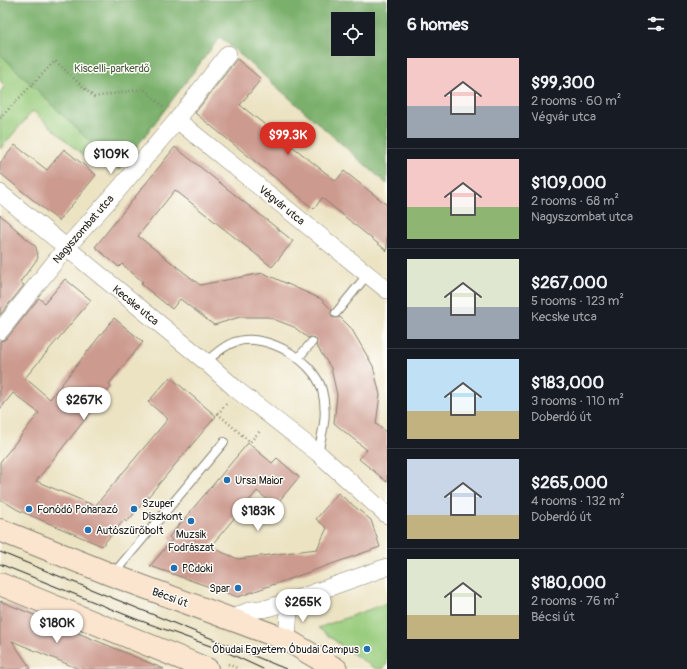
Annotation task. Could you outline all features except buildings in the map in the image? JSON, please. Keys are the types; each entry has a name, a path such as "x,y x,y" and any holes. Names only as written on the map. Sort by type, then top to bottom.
{"main road":[{"name":"Bécsi út","path":"0,530 112,575 287,640 336,669"},
{"path":"0,584 207,669"}],"street":[{"name":"Nagyszombat utca","path":"0,331 66,248 118,190 177,120 228,54"},
{"name":"Végvár utca","path":"177,120 387,290"},
{"name":"Kecske utca","path":"0,193 206,362 237,390 318,453 387,515"},
{"path":"230,619 251,610 268,608 387,567"},
{"path":"287,640 289,610 299,598"}],"lane":[{"path":"336,313 368,274"},
{"path":"206,362 228,346 239,341 249,340 273,344 287,350 298,358 309,367 321,389 326,419 318,453"},
{"path":"298,358 312,342"},
{"path":"112,575 224,442"}],"path":[{"path":"0,118 55,61 94,97 144,90 177,120"},
{"path":"237,390 218,414 250,442 272,417"}],"green space":[{"name":"Kiscelli-parkerdő","path":"0,0 387,0 387,184 220,37 119,170 0,54"},
{"path":"49,0 170,82 96,167 33,111 0,149 0,92 5,86 0,81 0,57"},
{"name":"Óbudai Egyetem Óbudai Campus","path":"387,603 387,664 383,669 376,669 318,628"}],"tram line":[{"path":"0,552 286,669"},
{"path":"0,564 136,619 224,651 263,669"}],"place":[{"name":"Ursa Maior","path":"227,480"},
{"name":"Fonódó Poharazó","path":"29,509"},
{"name":"Szuper Diszkont","path":"134,509"},
{"name":"Muzsik Fodrászat","path":"191,521"},
{"name":"Autószűrőbolt","path":"88,530"},
{"name":"PCdoki","path":"174,568"},
{"name":"Spar","path":"238,588"},
{"name":"Óbudai Egyetem Óbudai Campus","path":"367,649"}]}
